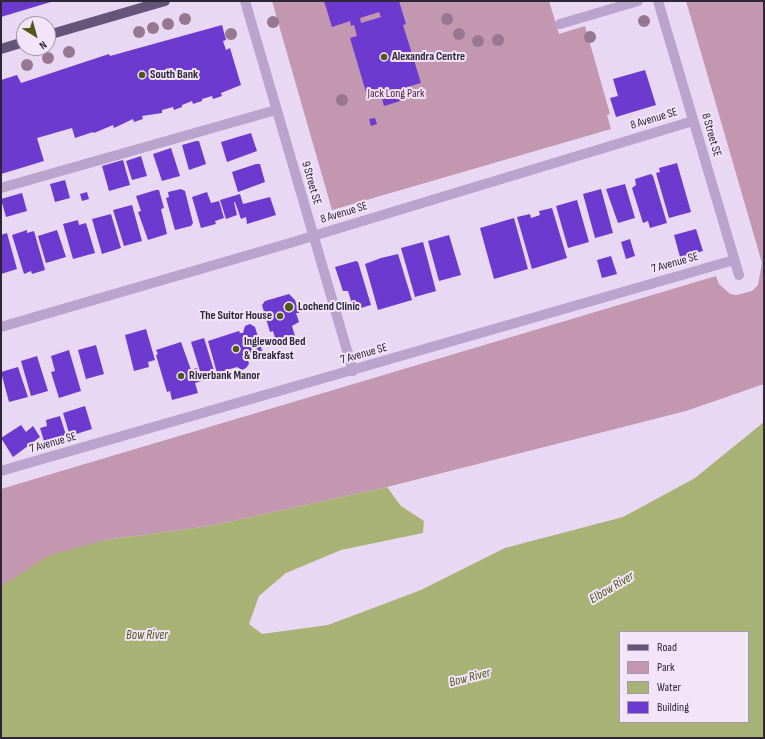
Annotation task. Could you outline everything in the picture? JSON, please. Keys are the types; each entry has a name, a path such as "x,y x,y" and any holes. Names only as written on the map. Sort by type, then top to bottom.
{"main road":[{"path":"56,33 165,1"},
{"path":"1,49 16,44"}],"street":[{"name":"9 Street SE","path":"245,1 353,371"},
{"path":"560,24 638,1"},
{"name":"8 Street SE","path":"658,1 738,276"},
{"path":"1,188 276,110"},
{"name":"8 Avenue SE","path":"1,327 313,236 693,121"},
{"name":"7 Avenue SE","path":"1,471 353,371 734,260"}],"green space":[{"name":"Jack Long Park","path":"272,1 549,1 559,34 585,26 610,114 607,115 611,129 332,210"},
{"path":"686,1 764,1 764,384 686,411 387,487 210,526 105,540 1,586 1,489 716,276 719,284 730,294 737,295 752,291 758,285 762,263"}],"water":[{"name":"Bow River","path":"764,422 764,738 1,738 1,586 50,555 105,540 210,526 387,487 401,506 424,521 423,533 341,550 286,573 259,596 249,624 262,634 328,625 421,590 505,548 623,517 695,478"}],"building":[{"path":"1,1 54,1 1,17"},
{"name":"Alexandra Centre","path":"324,1 399,1 406,24 403,25 421,83 407,87 410,98 384,106 381,95 368,99 350,38 357,36 354,25 351,26 350,21 332,27","holes":["379,12 381,17 361,23 360,18"]},
{"name":"South Bank","path":"222,25 226,40 223,41 226,50 230,48 241,85 221,93 222,96 213,99 212,96 193,104 192,101 174,110 173,107 162,110 162,113 142,116 143,119 134,122 133,119 114,128 113,125 94,133 93,132 75,138 72,128 37,138 44,161 1,174 1,80 17,75 21,83 109,54 110,56"},
{"path":"645,70 656,105 616,117 610,98 618,96 613,79"},
{"path":"375,118 377,124 371,126 369,119"},
{"path":"251,133 257,151 227,162 221,142"},
{"path":"199,141 206,164 189,170 182,145"},
{"path":"171,148 180,176 162,181 153,154"},
{"path":"141,156 147,176 132,180 126,161"},
{"path":"123,160 130,185 109,191 102,166"},
{"path":"677,163 691,212 669,218 656,173 660,172 659,168"},
{"path":"260,164 265,182 238,192 232,172"},
{"path":"651,174 653,176 667,223 650,228 648,221 643,223 632,188 636,185 635,179"},
{"path":"65,180 70,198 55,202 50,184"},
{"path":"625,184 635,218 618,223 606,189"},
{"path":"181,189 185,191 193,223 191,226 175,230 166,198 169,197 168,192"},
{"path":"601,189 613,233 595,238 583,194"},
{"path":"159,190 164,208 161,209 167,234 148,240 138,212 141,211 136,196"},
{"path":"87,192 89,199 82,201 80,194"},
{"path":"207,192 211,203 219,201 224,218 215,221 216,224 201,228 192,197"},
{"path":"22,193 27,211 6,217 1,199"},
{"path":"240,194 243,204 270,197 276,215 247,224 246,217 241,219 234,202 237,215 226,219 220,200"},
{"path":"577,200 589,242 568,248 556,206"},
{"path":"132,205 142,241 124,246 113,210"},
{"path":"552,208 567,258 532,269 517,217 530,214 531,218 540,215 539,211"},
{"path":"111,214 121,248 102,254 92,219"},
{"path":"514,218 528,269 494,279 480,228"},
{"path":"78,220 79,225 86,223 95,253 73,259 63,224"},
{"path":"696,229 703,251 680,257 674,235"},
{"path":"27,230 27,233 34,231 45,270 32,274 31,271 24,274 12,235"},
{"path":"57,230 66,257 46,263 38,236"},
{"path":"7,233 17,269 1,274 1,235"},
{"path":"449,235 461,275 439,281 428,241"},
{"path":"630,239 635,256 626,259 621,242"},
{"path":"423,242 436,291 415,297 401,248"},
{"path":"398,254 412,300 378,310 365,264"},
{"path":"611,256 617,274 602,278 597,260"},
{"path":"356,261 358,262 371,305 354,310 348,291 343,291 335,267"},
{"name":"The Suitor House","path":"289,294 295,300 299,313 296,313 299,322 292,326 295,336 276,341 273,331 270,332 262,305 265,301"},
{"name":"Inglewood Bed & Breakfast","path":"250,324 255,327 263,354 262,356 248,360 249,364 242,370 237,367 217,373 208,341 239,331 240,333 243,333 245,326"},
{"path":"146,329 155,360 148,362 149,367 134,371 125,335"},
{"path":"204,338 216,377 203,381 191,342"},
{"name":"Riverbank Manor","path":"181,342 191,370 197,368 201,381 195,383 198,393 172,400 170,391 167,392 156,355 158,354 156,350"},
{"path":"96,345 104,374 86,379 78,350"},
{"path":"69,350 81,391 59,398 51,372 55,371 51,356"},
{"path":"37,356 48,391 31,396 21,361"},
{"path":"18,367 28,397 9,402 1,372"},
{"path":"85,406 92,429 70,436 63,413"},
{"path":"60,416 66,435 44,441 40,428 47,426 46,420"},
{"path":"21,425 26,432 33,426 40,437 13,457 1,438"}],"place":[{"name":"Alexandra Centre","path":"384,57"},
{"name":"South Bank","path":"142,75"},
{"name":"Lochend Clinic","path":"289,307"},
{"name":"The Suitor House","path":"280,316"},
{"name":"Inglewood Bed & Breakfast","path":"236,349"},
{"name":"Riverbank Manor","path":"181,376"}],"water label":[{"name":"Elbow River","path":"612,588"}]}
